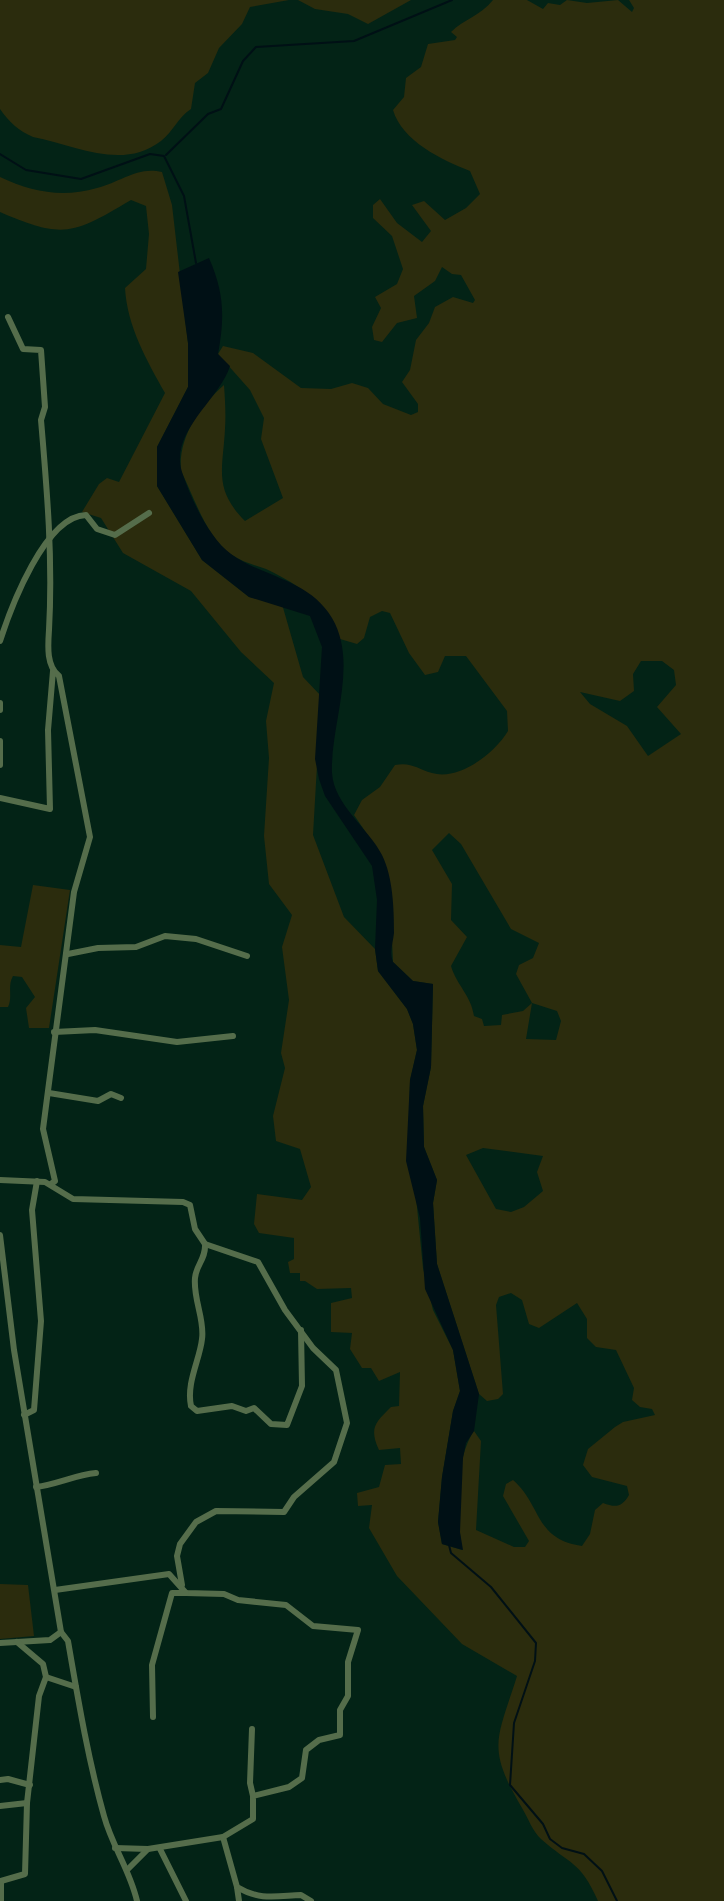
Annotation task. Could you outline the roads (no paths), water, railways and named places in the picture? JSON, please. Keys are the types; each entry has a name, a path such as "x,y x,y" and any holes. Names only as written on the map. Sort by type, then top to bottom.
{"street":[{"path":"0,798 50,809 48,730 53,671 48,647 51,535 41,420 45,407 41,350 23,349 8,317"},
{"path":"0,641 26,577 51,535 74,516 86,515 97,529 115,535 149,513"},
{"path":"51,1184 55,1181 53,1160 43,1129 58,995 68,954 74,892 90,837 75,746 59,676 53,671"},
{"path":"0,703 0,710"},
{"path":"0,741 0,765"},
{"path":"68,954 98,948 136,947 165,936 196,939 247,956"},
{"path":"54,1032 95,1030 177,1042 233,1036"},
{"path":"49,1093 98,1101 111,1094 121,1098"},
{"path":"0,1180 51,1184 73,1199 183,1202 190,1205 195,1229 205,1244 206,1257 195,1275 195,1303 203,1339 193,1365 191,1406 197,1411 232,1406 246,1411 254,1408 271,1424 287,1425 302,1386 301,1330"},
{"path":"24,1415 34,1410 41,1321 32,1210 37,1181"},
{"path":"0,1235 24,1415 61,1632 68,1641 104,1815 115,1848 128,1869 137,1901"},
{"path":"169,1574 189,1530 205,1515 216,1511 284,1512 294,1497 334,1462 346,1432 344,1394 336,1370 313,1348 264,1276 258,1262 205,1244"},
{"path":"36,1487 65,1483 76,1475 96,1473"},
{"path":"177,1556 186,1593"},
{"path":"55,1590 169,1574 182,1585"},
{"path":"153,1717 152,1665 172,1593 224,1594 238,1600 286,1605 313,1626 358,1630 348,1662 348,1696 340,1710 340,1735 319,1740 306,1750 305,1773 295,1784 253,1796"},
{"path":"0,1643 50,1640 61,1632"},
{"path":"1,1901 1,1881 25,1874 27,1803 39,1696 46,1677 43,1664 17,1642"},
{"path":"46,1677 76,1687"},
{"path":"115,1848 160,1849 223,1837 253,1819 250,1783 252,1729"},
{"path":"0,1780 30,1785"},
{"path":"0,1806 27,1803"},
{"path":"223,1837 239,1901"},
{"path":"128,1869 148,1849"},
{"path":"160,1849 186,1901"},
{"path":"237,1887 255,1896 286,1900 301,1895 311,1901"}],"waterway":[{"path":"166,155 208,114 221,109 243,61 256,47 354,41 452,0"},
{"path":"0,154 26,170 81,179 150,154 164,156 184,196 196,263"},
{"path":"449,1545 451,1553 491,1587 536,1643 535,1661 514,1723 510,1785 543,1824 550,1839 562,1848 584,1854 602,1871 617,1901"}]}
